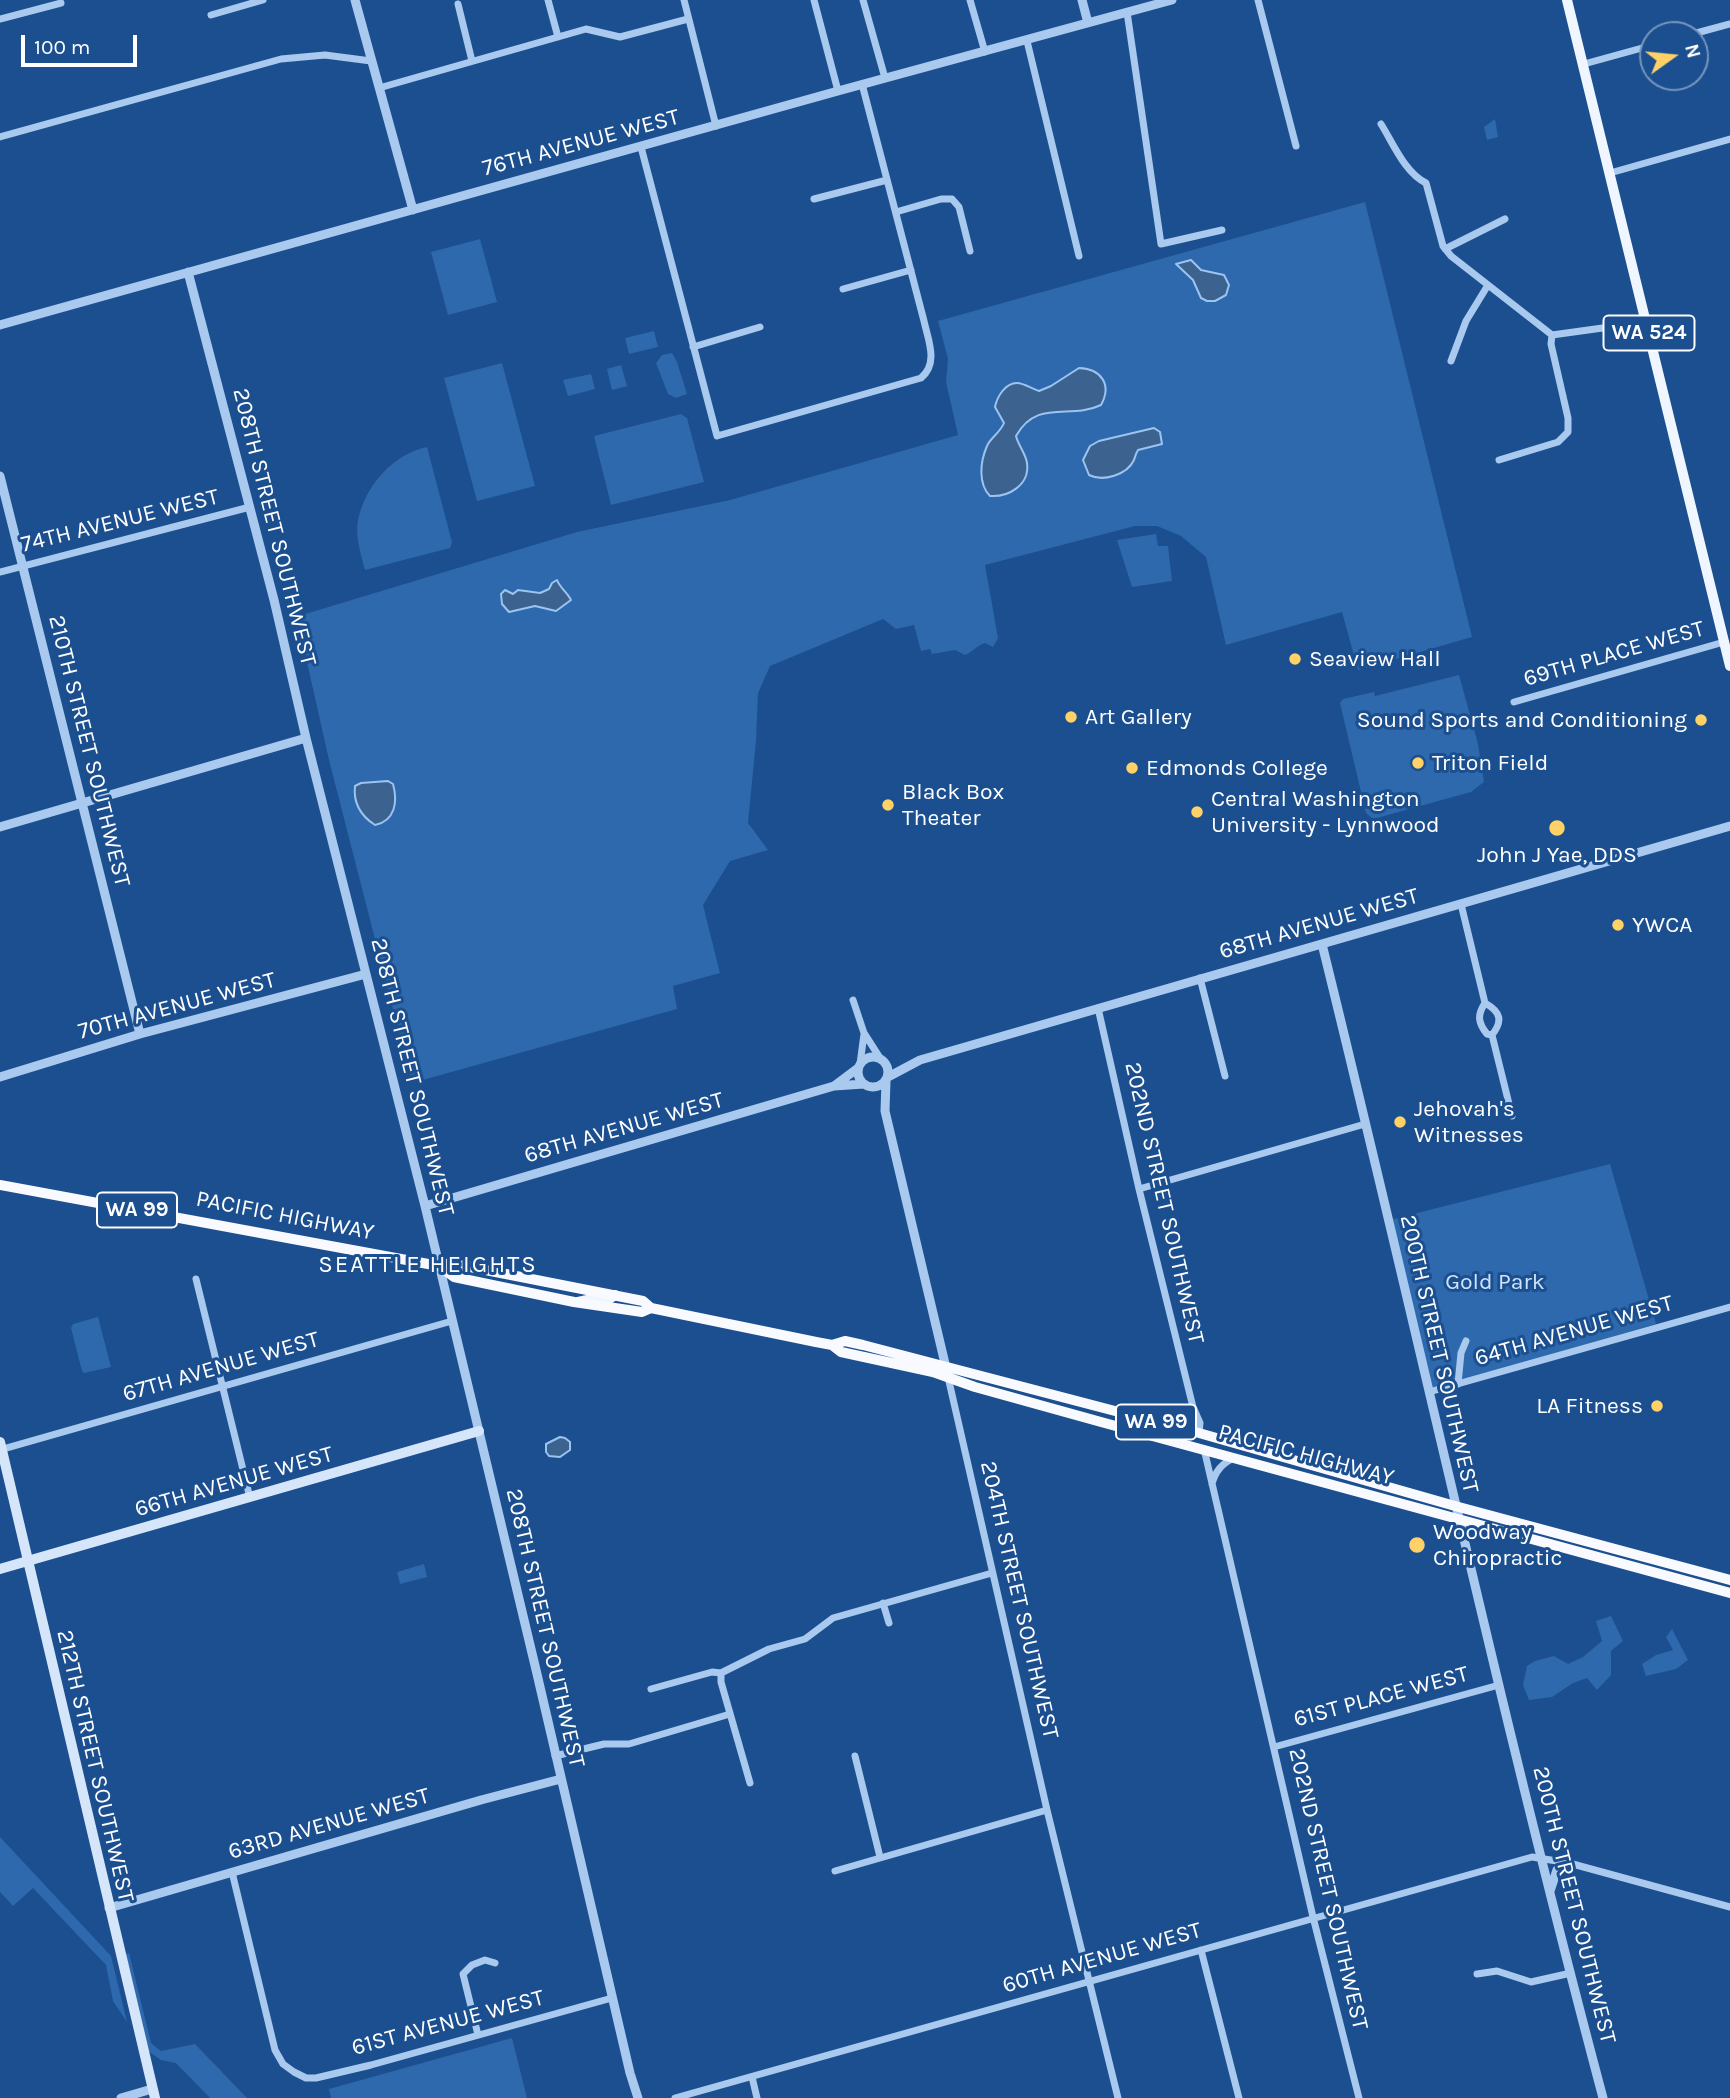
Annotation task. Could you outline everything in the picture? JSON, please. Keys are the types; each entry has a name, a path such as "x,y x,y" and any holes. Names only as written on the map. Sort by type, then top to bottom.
{"highway":[{"name":"PACIFIC HIGHWAY","path":"0,1185 439,1266 450,1263 643,1301 650,1307 832,1345 841,1352 947,1371 1173,1426 1730,1580"},
{"name":"PACIFIC HIGHWAY","path":"439,1266 454,1277 578,1302 642,1312 650,1307"},
{"name":"PACIFIC HIGHWAY","path":"947,1371 975,1387 1730,1593"}],"main road":[{"name":"WA 524","path":"1567,0 1730,666"},
{"path":"578,1302 608,1300 615,1295"},
{"name":"66TH AVENUE WEST","path":"0,1569 479,1431"},
{"name":"212TH STREET SOUTHWEST","path":"1,1447 153,2094"}],"street":[{"path":"211,15 263,0"},
{"path":"355,0 412,210"},
{"path":"548,0 558,37"},
{"path":"684,0 716,126"},
{"path":"814,0 838,91"},
{"path":"863,0 885,78"},
{"path":"970,0 985,52"},
{"path":"1082,0 1088,23"},
{"name":"76TH AVENUE WEST","path":"0,325 1172,0"},
{"path":"1258,0 1296,146"},
{"path":"0,19 61,3"},
{"path":"458,4 472,61"},
{"path":"1127,12 1161,244 1222,230"},
{"path":"379,88 586,29 620,37 688,19"},
{"path":"1709,30 1730,24"},
{"path":"1027,41 1079,256"},
{"path":"1584,64 1639,49"},
{"path":"0,137 281,59 325,55 372,61"},
{"path":"641,147 717,436 921,378 930,366 932,355 862,84"},
{"path":"1381,124 1410,170 1426,183 1446,249 1552,335 1646,322"},
{"path":"1611,173 1730,139"},
{"path":"814,199 887,180"},
{"path":"895,212 941,199 952,199 959,207 970,251"},
{"path":"1446,249 1505,219"},
{"path":"844,289 911,271"},
{"name":"208TH STREET SOUTHWEST","path":"188,272 250,507 425,1206 638,2098"},
{"path":"1451,361 1466,321 1488,285"},
{"path":"693,347 760,327"},
{"path":"1499,460 1558,442 1568,432 1568,418 1551,344 1552,335"},
{"name":"210TH STREET SOUTHWEST","path":"0,477 140,1034"},
{"name":"74TH AVENUE WEST","path":"0,572 250,507"},
{"name":"69TH PLACE WEST","path":"1514,702 1724,642"},
{"path":"0,827 306,738"},
{"name":"68TH AVENUE WEST","path":"887,1079 920,1060 1730,826"},
{"path":"1461,904 1486,1003 1493,1007 1499,1016 1499,1026 1492,1035"},
{"name":"200TH STREET SOUTHWEST","path":"1322,944 1458,1520 1603,2098"},
{"name":"70TH AVENUE WEST","path":"0,1077 140,1034 366,974"},
{"path":"1200,978 1225,1076"},
{"path":"853,1000 864,1033 888,1068 887,1079 880,1086 865,1085 859,1077 864,1033"},
{"path":"1486,1003 1479,1012 1480,1024 1487,1034 1492,1035"},
{"name":"202ND STREET SOUTHWEST","path":"1098,1008 1139,1189 1193,1407 1200,1423 1199,1433"},
{"path":"1492,1035 1512,1115"},
{"path":"859,1066 871,1056 882,1059"},
{"name":"68TH AVENUE WEST","path":"882,1059 920,1060"},
{"name":"68TH AVENUE WEST","path":"834,1086 859,1066"},
{"name":"204TH STREET SOUTHWEST","path":"887,1079 885,1111 1047,1810 1118,2098"},
{"name":"68TH AVENUE WEST","path":"425,1206 834,1086 865,1085"},
{"name":"204TH STREET SOUTHWEST","path":"865,1085 885,1111"},
{"path":"1139,1189 1365,1124"},
{"path":"196,1279 250,1498"},
{"name":"64TH AVENUE WEST","path":"1429,1392 1730,1307"},
{"name":"67TH AVENUE WEST","path":"1,1447 452,1321"},
{"path":"1458,1384 1461,1353 1466,1341"},
{"path":"1173,1426 1193,1407"},
{"name":"202ND STREET SOUTHWEST","path":"1204,1450 1313,1917 1359,2098"},
{"path":"1212,1485 1216,1472 1234,1458"},
{"path":"651,1689 712,1672 721,1673 769,1650 804,1639 833,1618 992,1573"},
{"path":"883,1603 889,1623"},
{"path":"721,1673 721,1682 750,1783"},
{"name":"61ST PLACE WEST","path":"1274,1747 1499,1685"},
{"path":"555,1756 604,1744 629,1744 730,1714"},
{"path":"855,1756 880,1857"},
{"name":"63RD AVENUE WEST","path":"109,1908 561,1779"},
{"path":"835,1871 1047,1810"},
{"name":"60TH AVENUE WEST","path":"674,2098 1313,1917 1532,1857 1541,1857"},
{"path":"1541,1857 1730,1907"},
{"path":"1550,1892 1557,1870 1569,1863"},
{"name":"61ST AVENUE WEST","path":"232,1871 275,2050 283,2063 306,2078 319,2077 612,1998"},
{"path":"1201,1950 1239,2098"},
{"path":"478,2035 463,1974 472,1965 485,1960 495,1964"},
{"path":"1477,1974 1497,1971 1539,1982 1571,1973"},
{"path":"752,2077 757,2098"},
{"path":"121,2098 153,2094"}],"green space":[{"path":"1495,119 1498,137 1487,140 1484,127"},
{"path":"1365,202 1472,637 1358,670 1342,612 1226,645 1206,557 1181,536 1157,526 1135,526 985,565 998,638 993,647 985,643 965,655 955,650 932,654 930,649 921,651 914,625 896,629 883,619 770,666 758,693 748,823 768,850 730,861 703,905 720,973 673,986 677,1009 412,1083 329,760 307,662 302,615 577,532 730,500 958,435 946,382 948,359 938,321"},
{"path":"480,239 497,302 448,315 431,252"},
{"path":"654,331 658,347 629,354 625,338"},
{"path":"672,353 687,394 676,398 668,394 656,363 662,355"},
{"path":"502,363 535,486 477,501 444,378"},
{"path":"621,365 627,386 612,390 607,369"},
{"path":"591,374 595,389 568,396 563,380"},
{"path":"681,414 687,418 704,482 611,505 594,436"},
{"path":"427,447 452,542 450,548 365,570 357,526 367,495 382,473 392,464"},
{"path":"1156,534 1158,546 1168,546 1172,581 1132,587 1117,540"},
{"name":"Triton Field","path":"1459,675 1478,744 1484,782 1471,792 1373,819 1366,813 1340,703 1343,699 1374,692 1375,696"},
{"name":"Gold Park","path":"1610,1164 1656,1324 1432,1389 1390,1220"},
{"path":"98,1317 111,1367 84,1373 71,1328 73,1324"},
{"path":"424,1564 427,1577 400,1584 397,1572"},
{"path":"1611,1616 1623,1641 1611,1651 1611,1675 1597,1690 1587,1678 1573,1683 1552,1697 1529,1700 1523,1685 1527,1666 1554,1656 1568,1664 1583,1657 1602,1641 1596,1621"},
{"path":"1672,1629 1688,1660 1676,1669 1646,1676 1642,1664 1656,1655 1673,1650 1666,1637"},
{"path":"0,1837 111,1956 127,2022 113,2001 106,1965 33,1888 13,1906 0,1892"},
{"path":"129,1953 151,2043 161,2051 195,2044 247,2098 210,2098 176,2063 161,2060 148,2051 125,1954"},
{"path":"512,2038 527,2098 331,2098 329,2089"}],"shaded area":[{"path":"1191,260 1201,270 1224,275 1229,285 1226,295 1215,301 1201,298 1193,280 1176,264"},
{"path":"1079,368 1094,371 1103,379 1105,391 1101,405 1078,411 1044,413 1024,424 1016,436 1026,460 1025,478 1011,492 990,496 983,485 982,466 988,443 1004,423 995,407 1002,391 1017,383 1039,391"},
{"path":"1154,428 1160,432 1162,444 1138,450 1131,465 1114,476 1101,478 1089,475 1083,460 1090,446 1099,441"},
{"path":"557,580 571,600 556,611 535,606 509,612 502,604 501,594 505,590 513,594 518,590 540,593 549,589"},
{"path":"388,781 393,784 395,804 391,815 375,825 359,809 355,786"},
{"path":"560,1437 570,1442 570,1450 560,1457 549,1456 546,1444"}],"place":[{"name":"Seaview Hall","path":"1295,659"},
{"name":"Art Gallery","path":"1071,717"},
{"name":"Sound Sports and Conditioning","path":"1701,720"},
{"name":"Triton Field","path":"1418,763"},
{"name":"Edmonds College","path":"1132,768"},
{"name":"Black Box Theater","path":"888,805"},
{"name":"Central Washington University - Lynnwood","path":"1197,812"},
{"name":"John J Yae, DDS","path":"1557,828"},
{"name":"YWCA","path":"1618,925"},
{"name":"Jehovah's Witnesses","path":"1400,1122"},
{"name":"LA Fitness","path":"1657,1406"},
{"name":"Woodway Chiropractic","path":"1417,1545"}],"district":[{"name":"SEATTLE HEIGHTS","path":"428,1265"}]}
